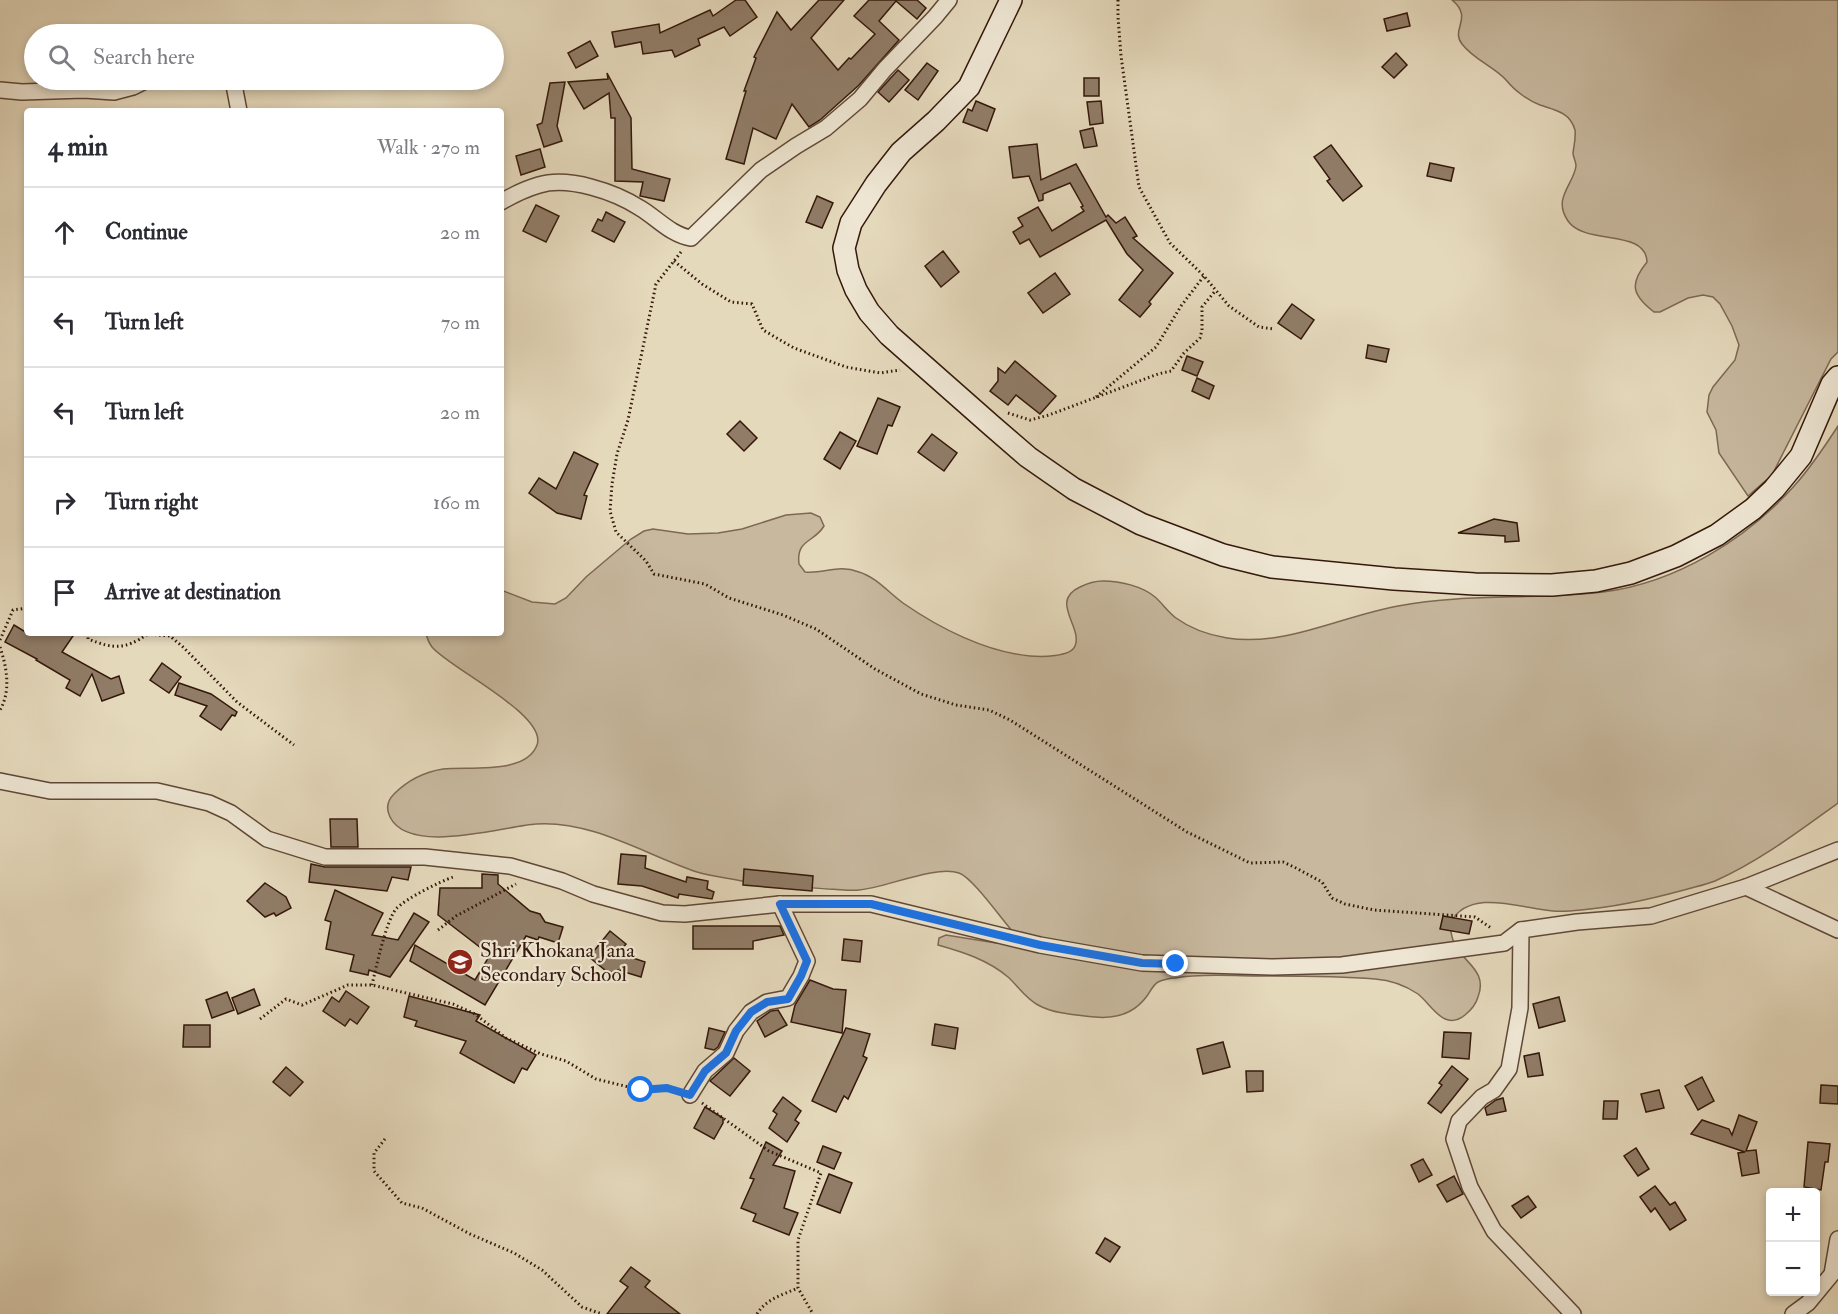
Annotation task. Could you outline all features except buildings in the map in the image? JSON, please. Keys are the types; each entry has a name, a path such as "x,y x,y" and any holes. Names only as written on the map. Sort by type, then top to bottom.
{"main road":[{"path":"1011,0 969,87 894,160 851,223 844,248 852,280 869,312 889,335 1028,457 1074,489 1141,524 1223,555 1272,567 1475,584 1544,585 1596,581 1631,573 1662,562 1704,543 1742,518 1774,489 1801,456 1832,384 1838,377"}],"street":[{"path":"504,200 541,184 567,183 593,188 624,199 682,237 691,238 761,170 826,128 860,99 949,0"},
{"path":"0,90 114,92 122,90"},
{"path":"235,90 238,108"},
{"path":"0,781 50,791 157,791 209,803 231,813 267,839 325,857 425,857 510,866 662,914 685,914 780,904 871,904 1040,945 1142,963 1273,967 1342,964 1504,943 1521,930 1576,922 1651,916 1746,887 1838,850"},
{"path":"1746,887 1838,930"},
{"path":"690,1095 705,1071 726,1053 736,1031 751,1012 767,1002 788,999 801,976 807,961 780,904"},
{"path":"1521,930 1520,1008 1509,1069 1494,1090 1482,1097 1459,1121 1454,1139 1470,1188 1494,1231 1574,1314"},
{"path":"1793,1314 1808,1303 1835,1276 1838,1239"}],"path":[{"path":"1118,0 1121,56 1139,187 1170,243 1204,276 1229,306 1258,327 1274,330"},
{"path":"691,238 656,284 628,420 617,454 610,511 616,532 645,561 654,574 705,584 729,598 783,615 816,629 875,669 921,694 956,705 989,710 1010,720 1187,832 1250,863 1283,862 1322,882 1332,898 1345,904 1374,909 1475,916 1504,943"},
{"path":"674,261 702,284 731,302 752,304 763,330 794,348 846,366 880,374 925,366"},
{"path":"1092,400 1156,347 1181,306 1204,276"},
{"path":"972,408 982,405 1030,420 1171,371 1184,352 1200,338 1202,307 1216,290"},
{"path":"0,640 13,610 24,608"},
{"path":"88,636 88,639 103,645 120,648 133,644 145,636"},
{"path":"170,636 237,702 294,746"},
{"path":"0,647 7,668 6,690 0,710"},
{"path":"372,985 383,940 396,909 428,887 462,875"},
{"path":"438,930 456,916 515,884 545,876"},
{"path":"260,1019 286,999 302,1005 348,985 372,985 453,1004 475,1014 506,1038 542,1054 566,1061 596,1079 641,1090 667,1088 690,1095 769,1151 821,1173 798,1240 798,1288 813,1314"},
{"path":"385,1139 374,1154 374,1171 402,1203 422,1208 470,1234 513,1253 542,1270 582,1307 602,1314"},
{"path":"756,1314 762,1306 774,1298 798,1288"}],"shaded area":[{"path":"1452,0 1838,0 1838,352 1831,359 1772,475 1748,496 1719,453 1716,430 1707,412 1709,395 1735,360 1739,345 1720,304 1713,297 1703,295 1688,298 1660,312 1654,312 1637,295 1636,289 1637,277 1647,262 1644,252 1637,245 1626,241 1576,229 1568,221 1562,205 1576,166 1573,153 1575,130 1573,124 1566,115 1522,95 1502,76 1467,50 1459,39 1458,33 1462,18 1461,12"},
{"path":"1838,426 1838,803 1763,855 1732,873 1703,885 1594,909 1556,911 1513,904 1484,903 1471,905 1460,911 1451,922 1452,935 1455,945 1479,976 1480,986 1474,1005 1458,1019 1445,1019 1418,994 1392,982 1316,976 1206,975 1171,978 1156,983 1142,1002 1124,1014 1103,1017 1073,1015 1044,1008 1033,1002 1008,977 984,961 938,945 939,938 946,935 1008,943 1014,933 972,883 959,873 949,871 924,874 855,890 763,884 697,872 618,840 578,827 536,824 458,836 436,837 416,835 400,829 389,814 390,799 399,789 416,778 443,769 509,765 531,755 537,745 536,733 528,720 513,706 442,656 431,645 427,636 504,636 504,591 532,602 555,604 566,598 586,577 631,539 644,531 653,529 688,534 718,533 742,529 786,515 811,513 820,517 824,526 800,550 799,564 805,572 844,569 865,574 903,603 947,630 997,650 1030,656 1048,656 1068,652 1075,646 1075,631 1067,607 1067,599 1071,593 1092,582 1100,581 1123,583 1144,590 1155,597 1176,618 1207,633 1249,640 1292,634 1377,611 1424,602 1449,599 1552,596 1603,592 1630,587 1683,568 1732,540 1776,505 1818,456"}],"place":[{"name":"Shri Khokana Jana Secondary School","path":"460,962"}],"route":[{"path":"641,1090 667,1088 690,1095 705,1071 726,1053 736,1031 751,1012 767,1002 788,999 807,961 780,904 871,904 1040,945 1142,963 1176,964"}]}
